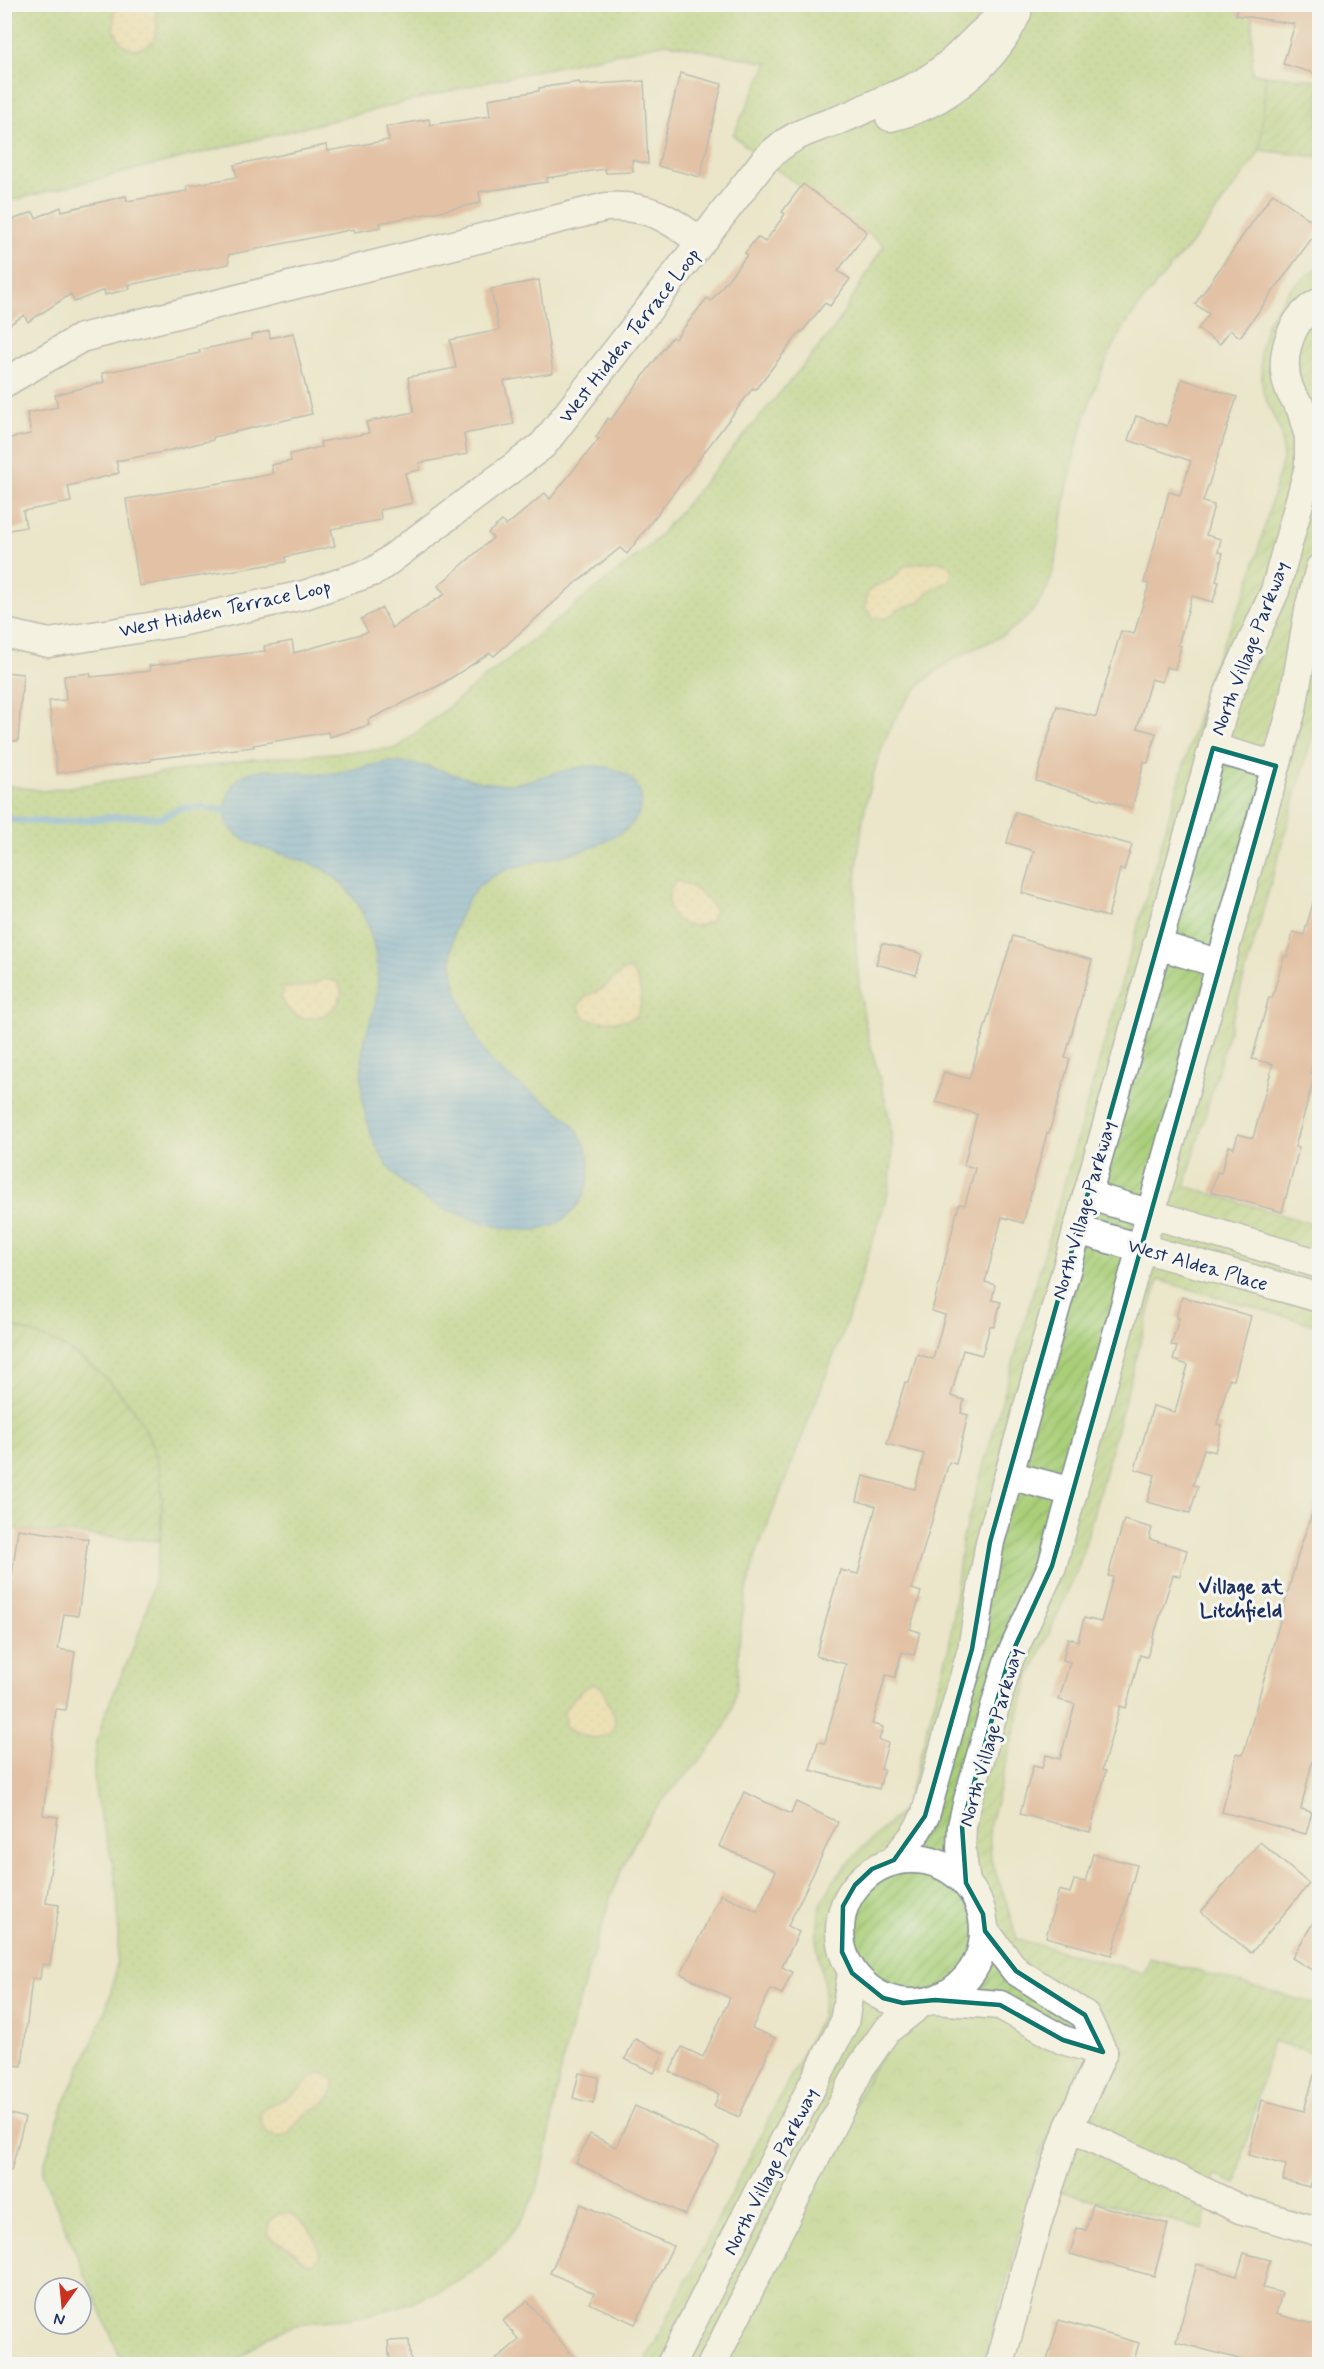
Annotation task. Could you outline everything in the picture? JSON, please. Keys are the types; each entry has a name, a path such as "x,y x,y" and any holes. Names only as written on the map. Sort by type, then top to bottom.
{"street":[{"name":"West Hidden Terrace Loop","path":"4,633 49,643 174,623 304,595 375,571 543,445 764,160 779,146 806,130 844,118 878,120 913,110 944,94 969,61 1009,31 1019,4"},
{"name":"West Hidden Terrace Loop","path":"4,383 81,338 606,207 640,208 656,212 701,242"},
{"name":"North Village Parkway","path":"894,1860 925,1816 972,1649 990,1542 1227,698 1275,591 1309,467 1310,417 1289,388 1285,365 1288,342 1298,321 1320,302"},
{"name":"North Village Parkway","path":"966,1883 961,1848 962,1826 968,1800 1008,1662 1052,1566 1292,709 1310,604 1320,568"},
{"name":"North Village Parkway","path":"1213,748 1276,766"},
{"path":"1157,945 1221,964"},
{"name":"West Aldea Place","path":"1087,1195 1320,1264"},
{"name":"West Aldea Place","path":"1077,1230 1320,1298"},
{"path":"1009,1475 1073,1492"},
{"path":"929,2001 955,1989 971,1973 981,1953 985,1931 983,1914 976,1897 966,1883 951,1870 933,1861 914,1858 894,1860 872,1869 855,1885 843,1906 839,1929 842,1952 852,1973 866,1988 884,1998 903,2003 929,2001 1000,2005 1063,2040 1103,2052"},
{"path":"985,1931 1016,1971 1085,2015 1103,2052"},
{"name":"North Village Parkway","path":"671,2364 844,2023 852,1973"},
{"name":"North Village Parkway","path":"712,2364 861,2067 886,2031 929,2001"},
{"path":"1000,2364 1039,2217 1069,2127 1103,2052"},
{"path":"1069,2127 1240,2209 1320,2232"}],"highlighted area":[{"path":"1213,748 1276,766 1052,1566 1008,1662 962,1826 966,1883 983,1914 985,1931 1016,1971 1085,2015 1103,2052 1063,2040 1000,2005 935,2000 903,2003 883,1998 852,1973 842,1952 843,1906 855,1885 872,1869 894,1860 925,1816 972,1649 990,1542"}],"green space":[{"path":"5,5 1253,5 1252,73 1266,75 1261,145 1257,156 1200,233 1136,309 1106,361 1077,444 1069,478 1055,566 1045,592 1031,613 1014,628 952,660 928,678 898,713 885,740 874,772 866,807 856,880 855,916 856,953 865,1022 891,1128 891,1171 887,1196 845,1327 757,1552 743,1611 737,1684 727,1722 713,1746 650,1817 630,1851 610,1899 565,2052 544,2163 537,2187 515,2230 482,2264 462,2278 418,2300 390,2309 343,2319 292,2326 264,2340 233,2364 123,2364 93,2293 93,2276 86,2276 42,2173 61,2112 99,2027 116,1967 118,1905 116,1885 97,1802 94,1763 103,1721 146,1610 158,1556 162,1528 162,1501 160,1476 152,1449 87,1362 48,1339 5,1325 5,785 43,791 254,759 397,748 652,544 834,329 884,245 764,161 733,135 768,63 666,43 490,81 9,201 5,204"},
{"path":"1266,75 1319,80 1319,157 1260,150"},
{"path":"1319,267 1319,713 1185,1186 1319,1226 1319,1326 1158,1280 1079,1566 1028,1681 989,1827 991,1860 1017,1939 1144,1973 1150,1958 1319,2005 1319,2054 1272,2041 1236,2184 1215,2175 1203,2229 1033,2184 1041,2152 1077,2081 1081,2064 1072,2052 1004,2015 944,2010 918,2021 896,2036 875,2065 723,2364 644,2364 821,2017 825,1992 816,1940 820,1906 836,1877 861,1849 904,1809 949,1647 962,1541 1211,670 1249,584 1283,459 1281,433 1263,393 1260,351 1267,323 1290,289"},
{"path":"4,1325 30,1332 56,1343 80,1358 102,1375 138,1417 151,1442 161,1477 162,1504 159,1541 5,1528"},
{"path":"979,2008 1072,2052 1081,2064 1077,2081 1041,2152 984,2364 723,2364 875,2065 896,2036 918,2021 944,2010"}],"sand":[{"path":"117,5 166,5 156,11 157,30 153,41 134,49 120,41 114,24"},
{"path":"939,561 952,569 950,581 930,590 919,603 901,608 883,619 873,617 866,609 868,592 877,585 892,579 906,565"},
{"path":"677,881 693,888 708,901 715,910 712,920 700,925 690,925 674,916 668,899"},
{"path":"629,969 637,978 641,998 636,1017 610,1021 584,1017 578,1006 586,996 602,989"},
{"path":"325,979 338,982 341,992 338,1002 331,1010 322,1016 310,1018 299,1016 288,1009 281,996 284,988 309,986"},
{"path":"596,1684 603,1689 615,1720 608,1734 594,1738 578,1734 565,1726 564,1711 578,1694"},
{"path":"320,2073 329,2076 335,2082 331,2096 300,2119 287,2135 277,2137 266,2132 260,2115 263,2110 288,2098"},
{"path":"288,2213 305,2225 318,2245 319,2258 312,2264 303,2262 294,2251 269,2236 268,2231 272,2219 279,2214"}],"water":[{"path":"391,762 423,766 474,780 500,784 516,783 567,770 601,766 616,770 631,779 640,793 642,802 638,815 624,831 584,850 517,867 491,878 479,886 470,898 455,928 452,963 455,981 466,1015 482,1048 509,1078 559,1112 584,1142 589,1168 584,1194 569,1215 551,1226 537,1230 519,1230 466,1217 422,1197 403,1183 387,1165 368,1123 363,1099 361,1075 363,1049 376,999 378,970 370,932 363,914 348,890 326,871 256,845 240,837 229,826 225,811 230,791 237,780 247,774 272,770 324,774"}],"building":[{"path":"1237,4 1320,4 1320,75 1283,64 1295,24 1236,15"},
{"path":"680,73 722,84 700,177 658,166"},
{"path":"644,81 648,164 632,160 633,172 606,173 605,169 547,178 547,182 479,192 481,203 380,223 381,227 355,232 354,229 228,255 229,264 129,285 130,289 105,295 104,290 74,302 71,294 28,322 24,315 4,328 4,223 33,212 36,218 61,207 62,211 126,196 127,201 188,191 187,186 237,177 234,165 326,145 328,151 389,140 386,127 429,119 430,125 490,116 488,99 579,82 580,85"},
{"path":"803,184 867,232 838,271 850,279 830,306 825,303 755,390 753,388 627,554 620,548 571,587 494,656 490,653 440,685 368,720 369,725 329,737 328,732 253,745 254,747 57,773 49,701 66,700 64,676 90,673 91,677 150,671 149,666 265,651 264,646 292,641 294,653 368,632 361,619 382,608 392,628 445,594 438,586 493,538 488,533 502,521 506,526 545,493 550,499 599,439 596,437 608,418 611,420 672,337 675,339 707,298 711,301 747,255 745,253 757,237 765,242 785,214 782,212"},
{"path":"1273,193 1320,227 1240,337 1230,330 1220,344 1198,329 1209,314 1195,304"},
{"path":"539,280 553,373 504,381 514,424 464,434 467,454 419,463 420,470 405,473 412,503 380,510 381,520 331,529 335,546 285,557 286,562 139,586 126,499 273,474 271,465 291,461 290,454 321,447 320,442 369,433 366,422 414,412 408,377 456,368 450,340 499,330 491,289"},
{"path":"269,331 270,338 293,333 312,414 213,437 213,440 163,452 116,461 119,473 68,486 71,502 23,511 26,527 4,531 4,439 31,434 27,413 58,407 55,395 104,382 102,373 200,353 199,350 252,339 251,335"},
{"path":"1182,379 1237,397 1203,502 1214,505 1206,535 1221,539 1218,552 1223,553 1216,581 1219,582 1213,602 1192,596 1178,645 1181,646 1175,669 1166,667 1162,682 1151,679 1137,728 1156,733 1148,763 1144,762 1132,808 1036,781 1057,706 1096,717 1121,631 1134,634 1149,584 1144,583 1169,492 1180,495 1191,461 1128,440 1136,416 1167,426"},
{"path":"4,672 23,674 18,741 4,741"},
{"path":"1015,812 1132,845 1124,870 1120,869 1108,917 1022,893 1034,851 1007,843"},
{"path":"1314,899 1320,900 1320,1039 1310,1073 1315,1075 1295,1147 1299,1148 1282,1212 1211,1192 1217,1172 1221,1173 1229,1146 1234,1148 1238,1134 1253,1138 1273,1064 1252,1059 1269,997 1272,998 1284,956 1287,957 1293,932 1304,935"},
{"path":"1013,936 1092,960 1065,1058 1070,1059 1023,1223 1002,1217 985,1282 995,1285 992,1300 1001,1302 994,1327 990,1326 982,1355 963,1350 951,1396 964,1400 961,1413 968,1415 956,1464 949,1462 912,1589 921,1592 910,1629 920,1632 914,1655 902,1652 895,1677 886,1675 872,1724 883,1727 879,1740 888,1743 881,1769 884,1770 879,1789 810,1770 818,1742 825,1743 846,1664 816,1656 840,1570 858,1574 876,1506 857,1501 863,1476 915,1489 924,1454 887,1444 905,1382 909,1383 917,1354 933,1359 945,1315 932,1311 959,1204 965,1205 975,1168 964,1165 977,1114 936,1102 944,1072 969,1079"},
{"path":"882,943 922,954 916,975 876,964"},
{"path":"1182,1297 1251,1316 1234,1380 1229,1379 1217,1424 1222,1426 1215,1452 1204,1449 1193,1485 1198,1486 1190,1513 1147,1502 1155,1475 1135,1469 1153,1406 1175,1412 1188,1365 1173,1360 1177,1347 1171,1345"},
{"path":"1315,1505 1320,1506 1320,1764 1312,1762 1301,1809 1312,1812 1306,1834 1222,1812 1237,1753 1243,1755 1300,1548"},
{"path":"1124,1520 1152,1528 1149,1539 1187,1550 1180,1576 1173,1575 1147,1657 1140,1655 1126,1708 1120,1706 1102,1770 1106,1771 1090,1832 1020,1814 1033,1766 1042,1768 1046,1755 1060,1759 1075,1704 1059,1700 1070,1662 1063,1660 1068,1638 1078,1641 1084,1618 1101,1622 1113,1577 1108,1576"},
{"path":"18,1529 88,1539 78,1616 64,1614 58,1649 75,1652 66,1710 56,1709 43,1815 58,1817 46,1903 59,1905 50,1965 42,1964 40,1979 32,1978 22,2066 4,2064 4,1575 12,1576"},
{"path":"744,1792 791,1814 796,1802 838,1822 788,1926 799,1932 782,1967 792,1972 782,1994 771,1989 752,2028 775,2038 739,2117 714,2106 719,2094 670,2072 682,2047 703,2057 730,1998 681,1974 721,1894 757,1911 776,1871 719,1846"},
{"path":"1260,1842 1309,1884 1251,1953 1201,1912"},
{"path":"1093,1854 1137,1865 1112,1955 1046,1937 1059,1890 1070,1893 1074,1880 1085,1882"},
{"path":"1320,1911 1320,1975 1292,1958"},
{"path":"635,2039 664,2053 654,2073 625,2059"},
{"path":"579,2073 599,2077 593,2103 573,2098"},
{"path":"1314,2075 1320,2076 1320,2147 1309,2187 1283,2180 1286,2165 1248,2155 1262,2100 1304,2111"},
{"path":"635,2106 719,2146 685,2215 576,2163 590,2134 616,2147"},
{"path":"4,2112 25,2118 11,2171 4,2170"},
{"path":"581,2204 673,2246 635,2324 589,2303 594,2293 550,2273"},
{"path":"1093,2204 1168,2224 1154,2276 1070,2254 1077,2228 1086,2230"},
{"path":"1244,2253 1270,2260 1263,2288 1282,2293 1276,2314 1320,2326 1320,2364 1257,2364 1176,2342 1197,2264 1237,2276"},
{"path":"527,2301 580,2364 490,2364 519,2340 503,2321"},
{"path":"1059,2320 1139,2343 1133,2364 1046,2364"},
{"path":"409,2340 411,2364 390,2364 388,2341"}],"waterway":[{"path":"4,819 52,822 131,816 161,818 180,808 202,807 225,810"}],"district":[{"name":"Village at Litchfield","path":"1241,1598"}]}
